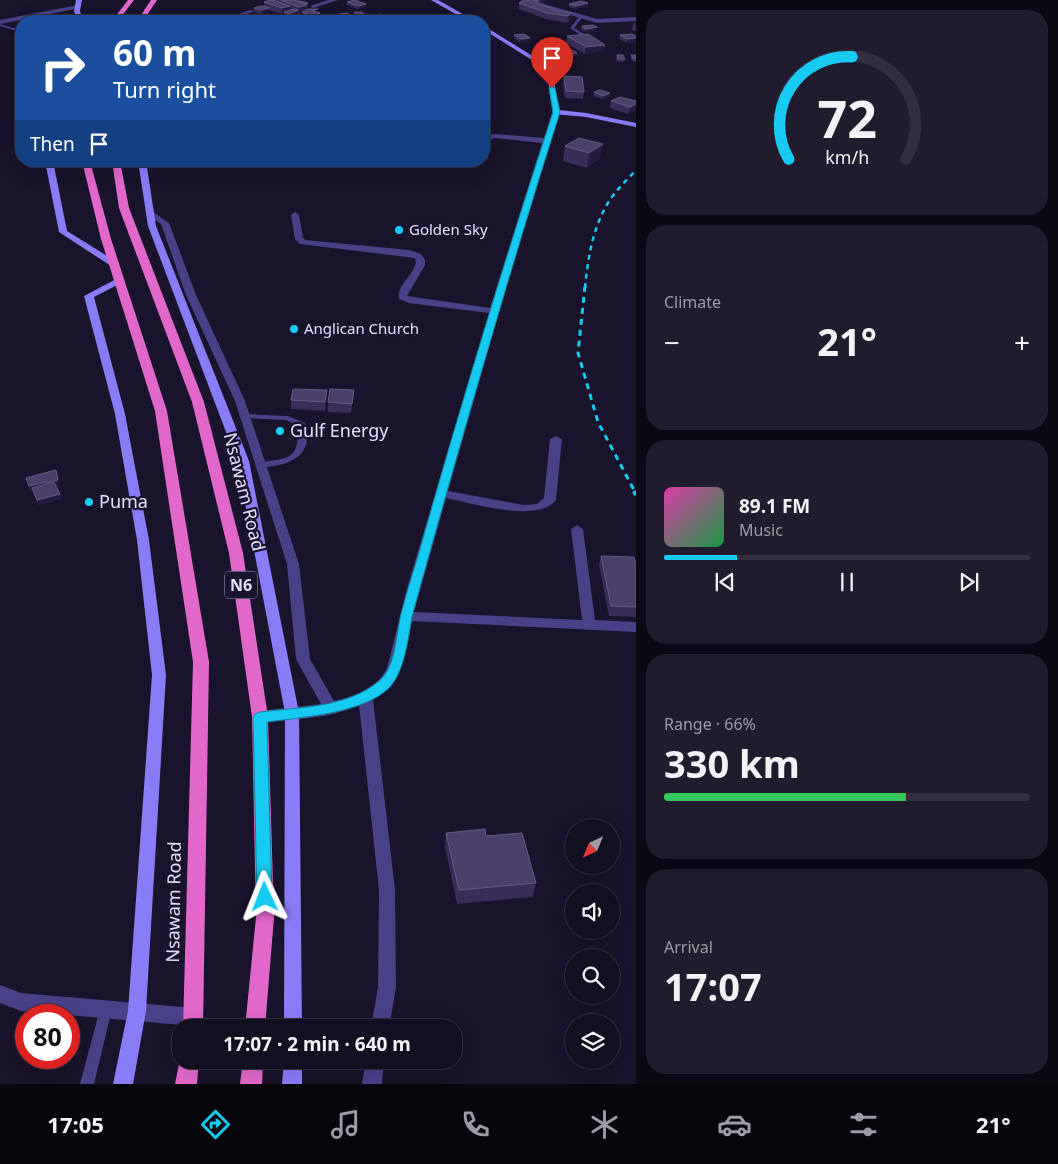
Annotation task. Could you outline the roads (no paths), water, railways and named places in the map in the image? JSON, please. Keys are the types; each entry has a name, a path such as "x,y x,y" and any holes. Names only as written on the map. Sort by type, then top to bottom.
{"highway":[{"path":"119,15 130,0"},
{"path":"144,15 154,0"},
{"name":"Nsawam Road","path":"87,167 114,264 161,411 200,662 194,1019"},
{"name":"Nsawam Road","path":"117,167 124,208 198,402 236,553 260,717 265,917 257,1019"},
{"path":"186,1084 188,1069"},
{"path":"250,1084 252,1069"}],"main road":[{"path":"436,0 462,15"},
{"path":"490,32 545,66 550,74 556,112 586,115 636,125"},
{"path":"50,167 63,232 114,264"},
{"path":"143,167 152,226 243,461 292,713 293,1019"},
{"path":"120,280 90,296 120,414 143,540 159,675 137,1011 123,1084"},
{"path":"292,1084 293,1069"}],"street":[{"path":"313,6 335,0"},
{"path":"524,0 580,18 610,21 636,19"},
{"path":"39,15 78,3"},
{"path":"241,15 252,11"},
{"path":"0,24 15,21"},
{"path":"260,717 331,708 365,697 385,684 397,663 407,616 441,493 494,311 556,112"},
{"path":"490,137 547,141"},
{"path":"149,213 165,223 190,295 240,401 293,564 303,659 331,708"},
{"path":"295,215 299,239 304,242 409,253 418,256 421,260 420,265 402,296 408,300 494,311"},
{"path":"441,493 524,509 540,507 550,500 556,439"},
{"path":"578,529 589,624"},
{"path":"407,616 636,627"},
{"path":"365,697 386,890 387,987 382,1019"},
{"path":"0,994 21,1002 137,1011 178,1019"},
{"path":"372,1084 374,1069"}],"lane":[{"path":"572,40 584,35 572,28 580,18"},
{"path":"0,24 15,29"},
{"path":"245,416 288,418 302,425 302,446 297,453 278,463 261,465"},
{"path":"87,1084 106,1009"}],"railway":[{"path":"585,288 590,251 602,214 615,193 636,170"},
{"path":"585,286 578,353 598,422 635,492"},
{"path":"634,491 636,495"}],"place":[{"name":"Golden Sky","path":"399,230"},
{"name":"Anglican Church","path":"294,329"},
{"name":"Gulf Energy","path":"280,431"},
{"name":"Puma","path":"89,502"}]}
